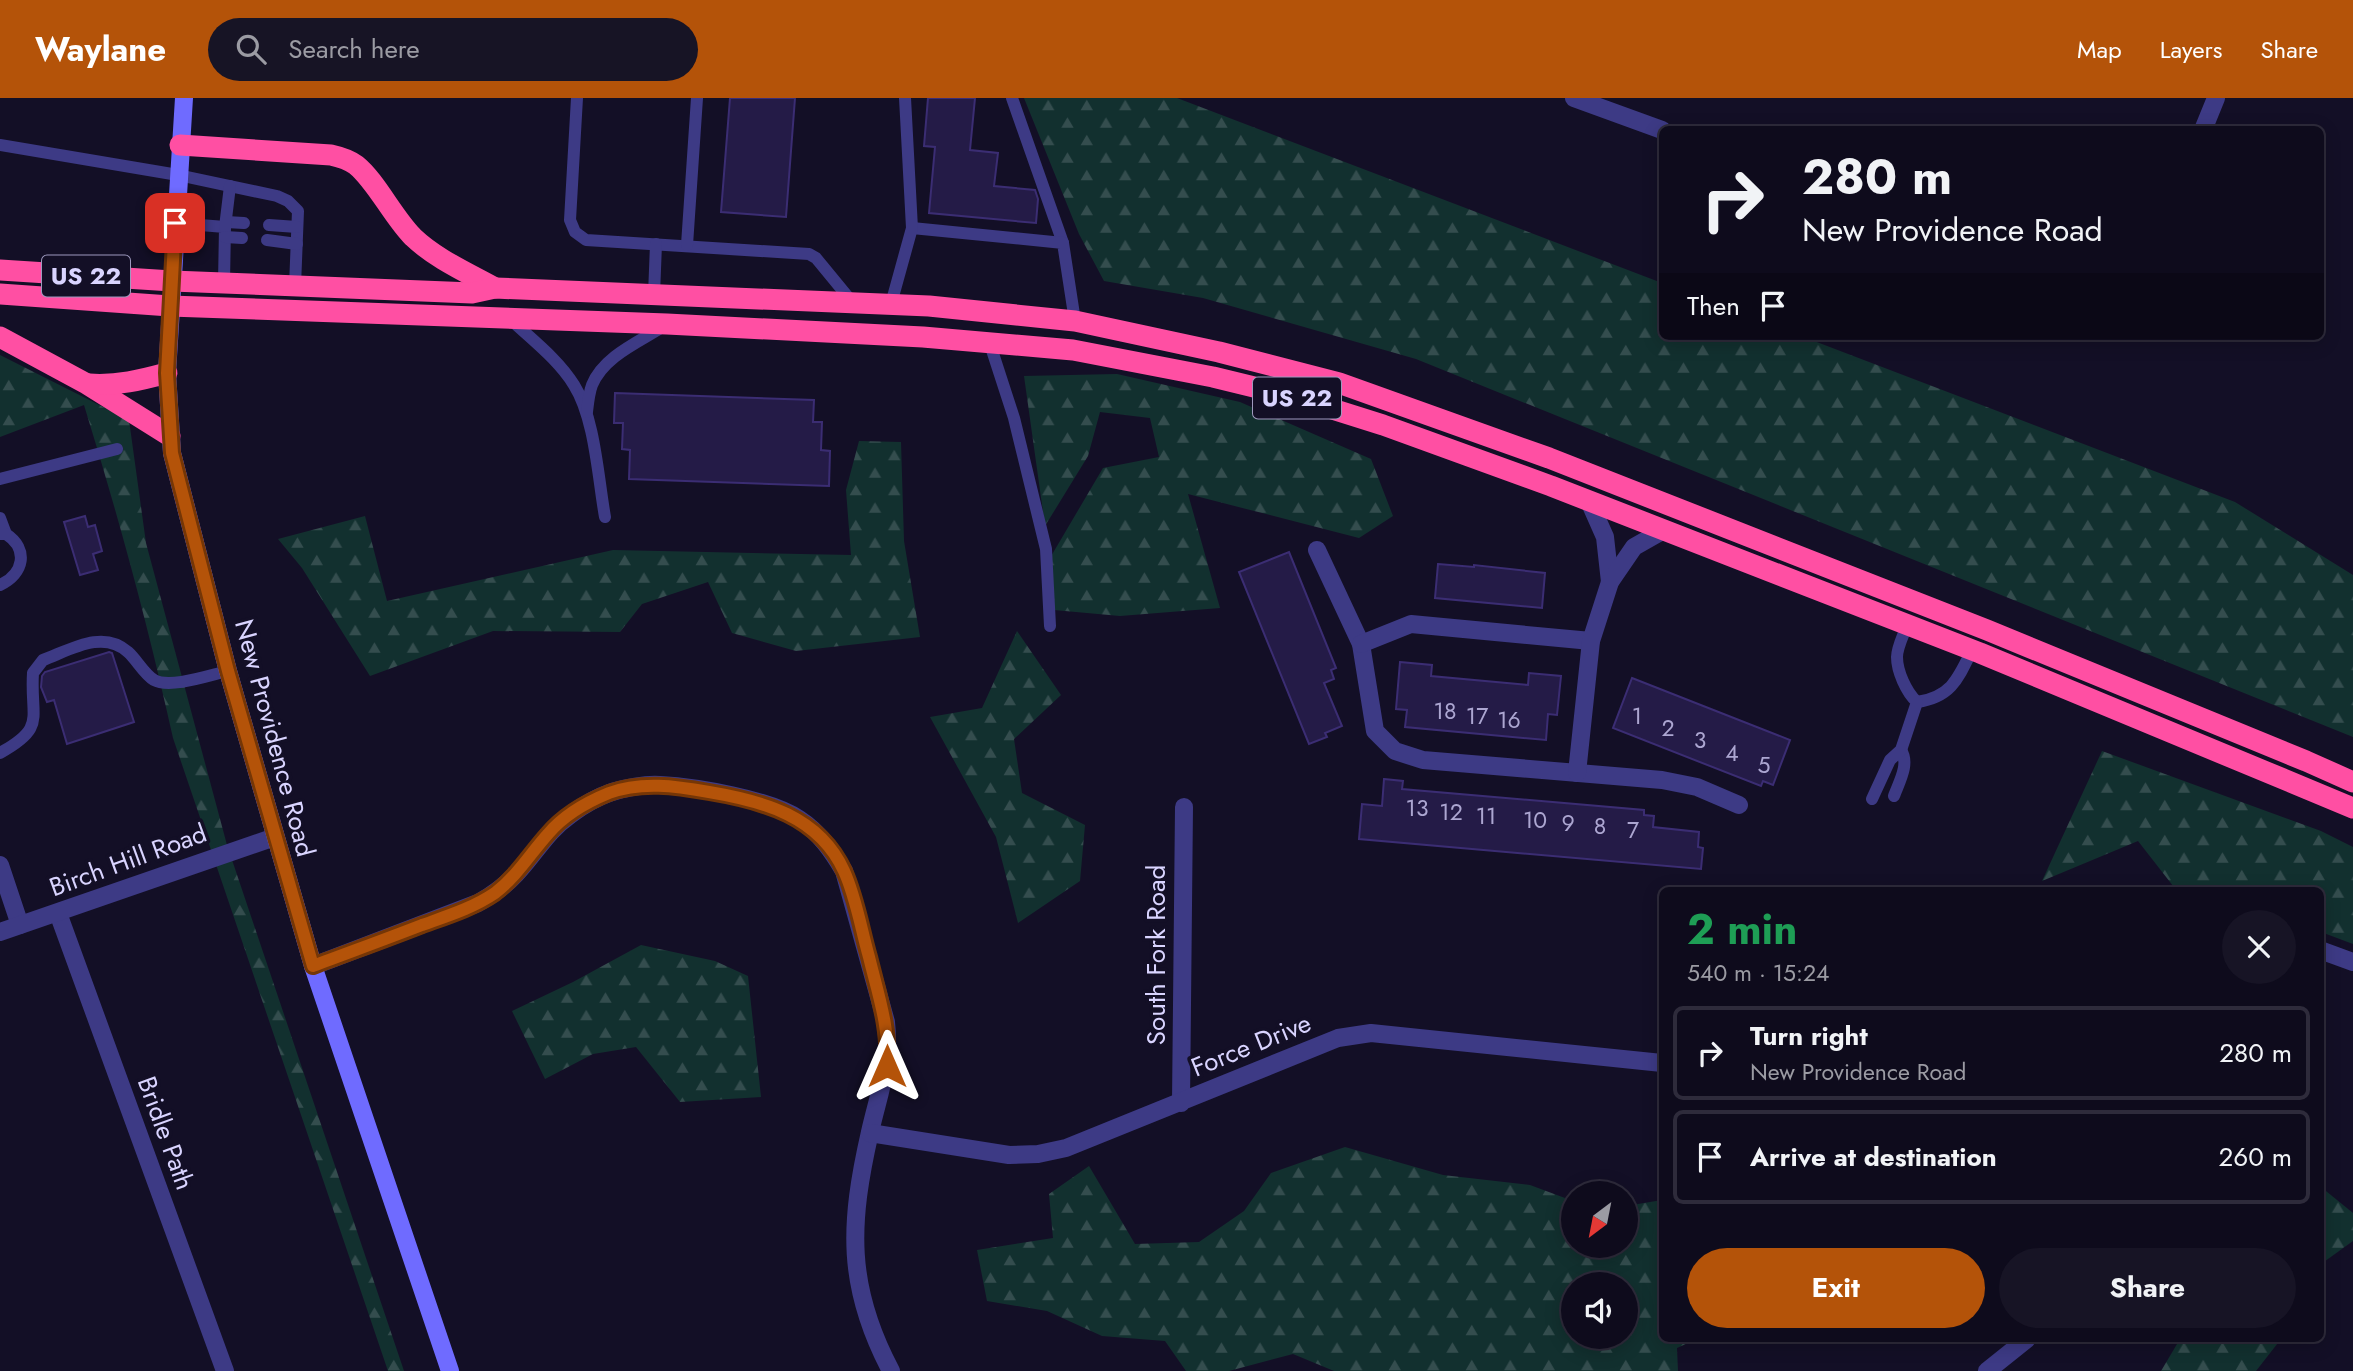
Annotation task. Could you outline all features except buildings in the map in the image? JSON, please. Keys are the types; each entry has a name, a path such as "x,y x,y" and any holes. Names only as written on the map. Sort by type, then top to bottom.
{"highway":[{"path":"180,145 331,155 344,159 365,174 394,215 414,237 446,261 495,288"},
{"name":"US 22","path":"0,270 172,281 472,293 495,288 891,304 1075,321 1219,352 1339,383 1549,458 1987,630 2353,782"},
{"name":"US 22","path":"0,294 170,306 667,324 989,341 1073,350 1213,377 1291,396 1383,425 1589,501 1972,650 2353,808"},
{"path":"0,337 87,384 170,436"},
{"path":"87,384 110,386 167,373"}],"street":[{"name":"New Providence Road","path":"184,98 167,373 170,436 228,671 313,966 450,1371"},
{"path":"1574,98 1659,129"},
{"path":"2205,126 2216,98"},
{"path":"1589,501 1605,537 1610,582"},
{"path":"1577,773 1591,641 1610,582 1634,547 1664,530"},
{"path":"1317,550 1361,644 1375,731 1395,751 1423,760 1662,780 1697,787 1739,805"},
{"path":"1361,644 1411,624 1591,641"},
{"path":"313,966 485,899 517,874 549,832 568,815 611,792 657,785 738,797 797,817 815,831 832,850 844,871 886,1022 889,1046 887,1066 870,1133 856,1208 854,1253 869,1323 891,1371"},
{"name":"South Fork Road","path":"1181,1102 1184,807"},
{"name":"Birch Hill Road","path":"0,932 275,837"},
{"path":"0,865 20,925"},
{"name":"Bridle Path","path":"58,913 225,1371"},
{"path":"2324,951 2353,962"},
{"name":"Force Drive","path":"870,1133 1009,1155 1038,1154 1066,1148 1338,1038 1371,1033 1659,1063"},
{"path":"1987,1371 2023,1342"}],"lane":[{"path":"577,98 570,220 578,235 586,240 808,254 816,258 853,303"},
{"path":"687,246 697,98"},
{"path":"891,304 912,228 905,98"},
{"path":"1012,98 1063,243 1075,321"},
{"path":"0,145 178,175 276,196 288,201 298,211 295,286"},
{"path":"224,282 225,229 230,186"},
{"path":"175,223 225,229 242,238"},
{"path":"225,229 244,223"},
{"path":"269,225 297,227"},
{"path":"912,228 1063,243"},
{"path":"267,240 297,244"},
{"path":"654,295 656,244"},
{"path":"509,318 566,374 579,394 587,412 605,517"},
{"path":"587,412 591,387 601,369 619,354 667,324"},
{"path":"989,341 1014,418 1046,549 1050,626"},
{"path":"0,480 117,449"},
{"path":"0,518 3,534 18,544 22,553 19,570 0,585"},
{"path":"1907,625 1896,655 1899,672 1912,698 1917,702 1944,694 1957,679 1972,650"},
{"path":"0,753 20,742 33,723 33,673 37,666 43,660 95,641 105,640 127,651 154,680 172,684 228,671"},
{"path":"1872,799 1890,760 1901,750 1917,702"},
{"path":"1894,796 1905,765 1905,756 1901,750"}],"green space":[{"path":"1024,98 1177,98 1659,282 1659,340 1811,340 2235,502 2353,575 2353,737 1416,359 1203,298 1104,281 1079,234"},
{"path":"0,355 129,420 146,543 227,845 404,1371 388,1371 173,738 132,570 84,405 0,437"},
{"path":"1117,374 1240,402 1371,459 1393,516 1359,538 1188,494 1220,608 1120,616 1054,610 1050,558 1103,468 1159,457 1150,418 1100,412 1088,456 1045,526 1024,376"},
{"path":"859,441 901,442 904,541 920,637 796,651 732,633 708,582 642,604 620,632 493,631 370,676 302,568 278,539 365,516 387,601 613,550 851,555 846,490"},
{"path":"1017,631 1061,695 1014,739 1022,793 1085,825 1080,881 1018,923 996,837 930,717 982,708"},
{"path":"2102,751 2321,831 2353,847 2353,944 2324,933 2324,887 2174,887 2138,841 2042,881"},
{"path":"641,945 715,961 748,976 761,1097 680,1102 636,1047 593,1054 545,1079 512,1011"},
{"path":"1345,1147 1443,1175 1530,1185 1561,1197 1561,1258 1638,1258 1638,1204 1659,1200 1659,1342 1690,1342 1677,1348 1678,1371 1334,1371 1293,1354 1229,1371 1186,1371 1165,1341 1102,1336 1047,1311 987,1301 977,1250 1053,1238 1049,1194 1089,1166 1135,1244 1199,1242 1244,1211 1271,1173"},
{"path":"2324,1189 2353,1213 2353,1241 2324,1262"},
{"path":"2178,1342 2279,1342 2256,1371 2161,1371"}],"route":[{"path":"175,223 167,373 172,453 228,671 313,966 463,909 492,895 517,874 549,832 568,815 611,792 657,785 738,797 797,817 815,831 832,850 844,871 886,1022 889,1046 887,1066"}]}
